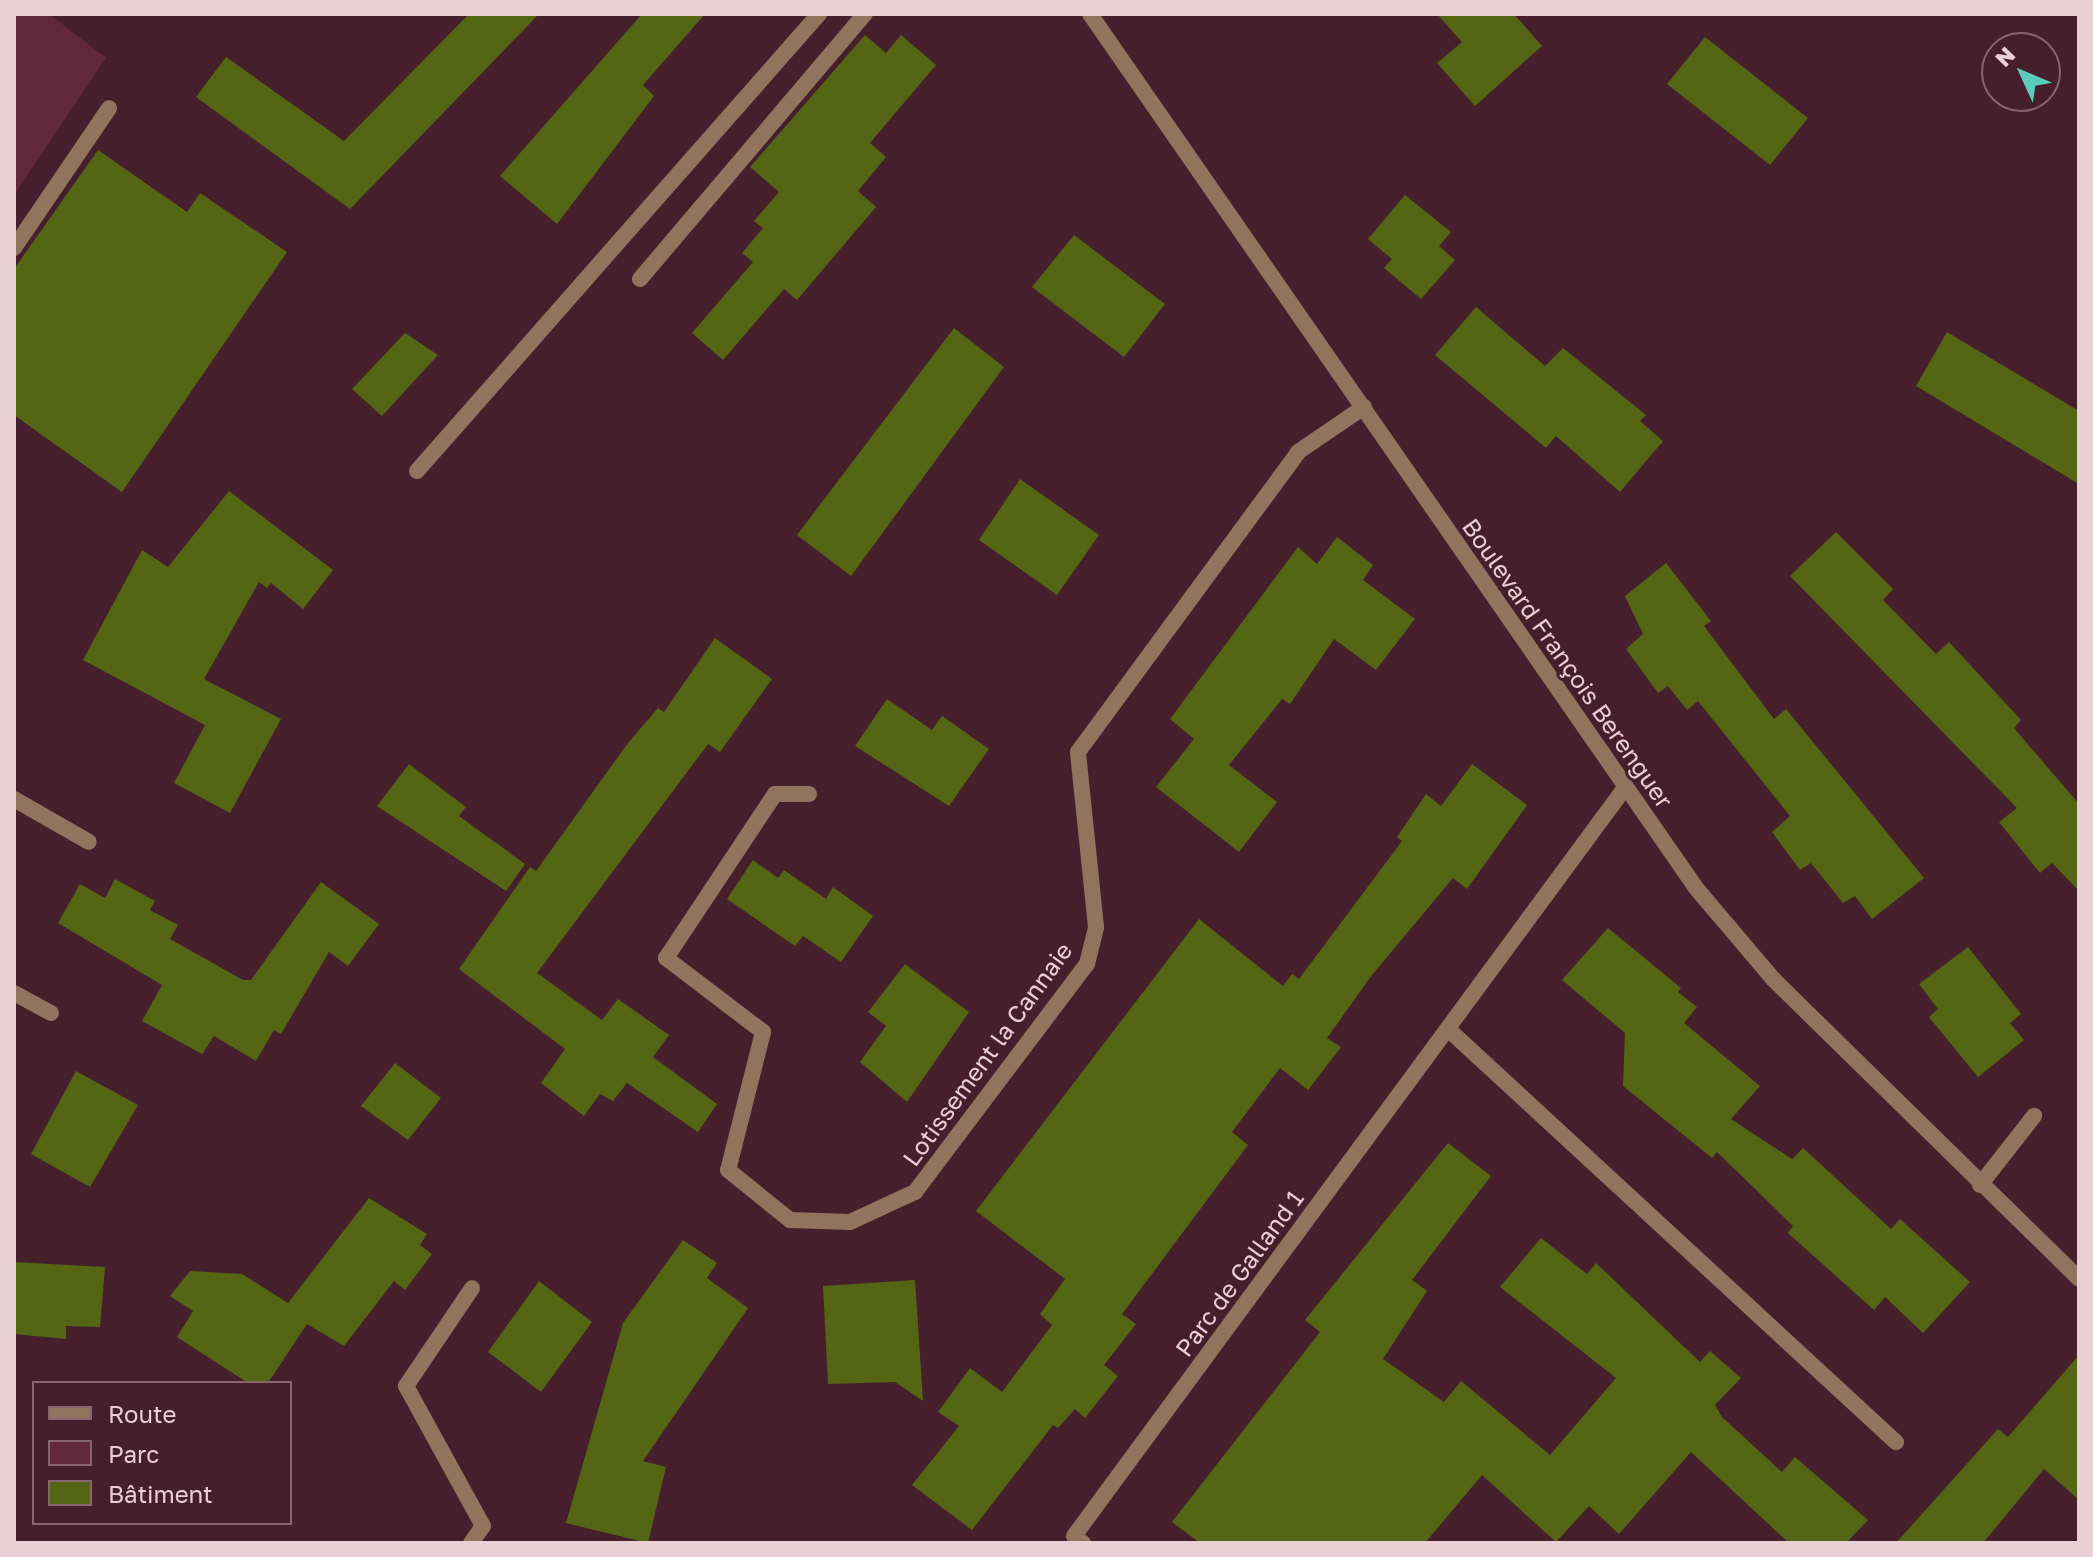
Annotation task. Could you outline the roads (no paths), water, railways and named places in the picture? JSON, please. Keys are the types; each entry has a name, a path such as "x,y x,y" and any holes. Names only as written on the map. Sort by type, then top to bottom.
{"street":[{"path":"417,471 819,14"},
{"path":"640,279 865,14"},
{"name":"Boulevard François Berenguer","path":"1090,14 1364,407 1624,789 1774,980 2079,1279"},
{"path":"14,248 109,108"},
{"name":"Lotissement la Cannaie","path":"809,794 775,794 666,958 763,1032 728,1170 790,1220 850,1222 915,1192 1091,955 1096,927 1078,752 1298,452 1364,407"},
{"name":"Parc de Galland 1","path":"1083,1543 1074,1536 1624,789"},
{"path":"14,799 89,842"},
{"path":"14,993 51,1013"},
{"path":"1449,1030 1896,1442"},
{"path":"1980,1185 2034,1116"},
{"path":"471,1543 483,1526 406,1386 472,1288"}]}
